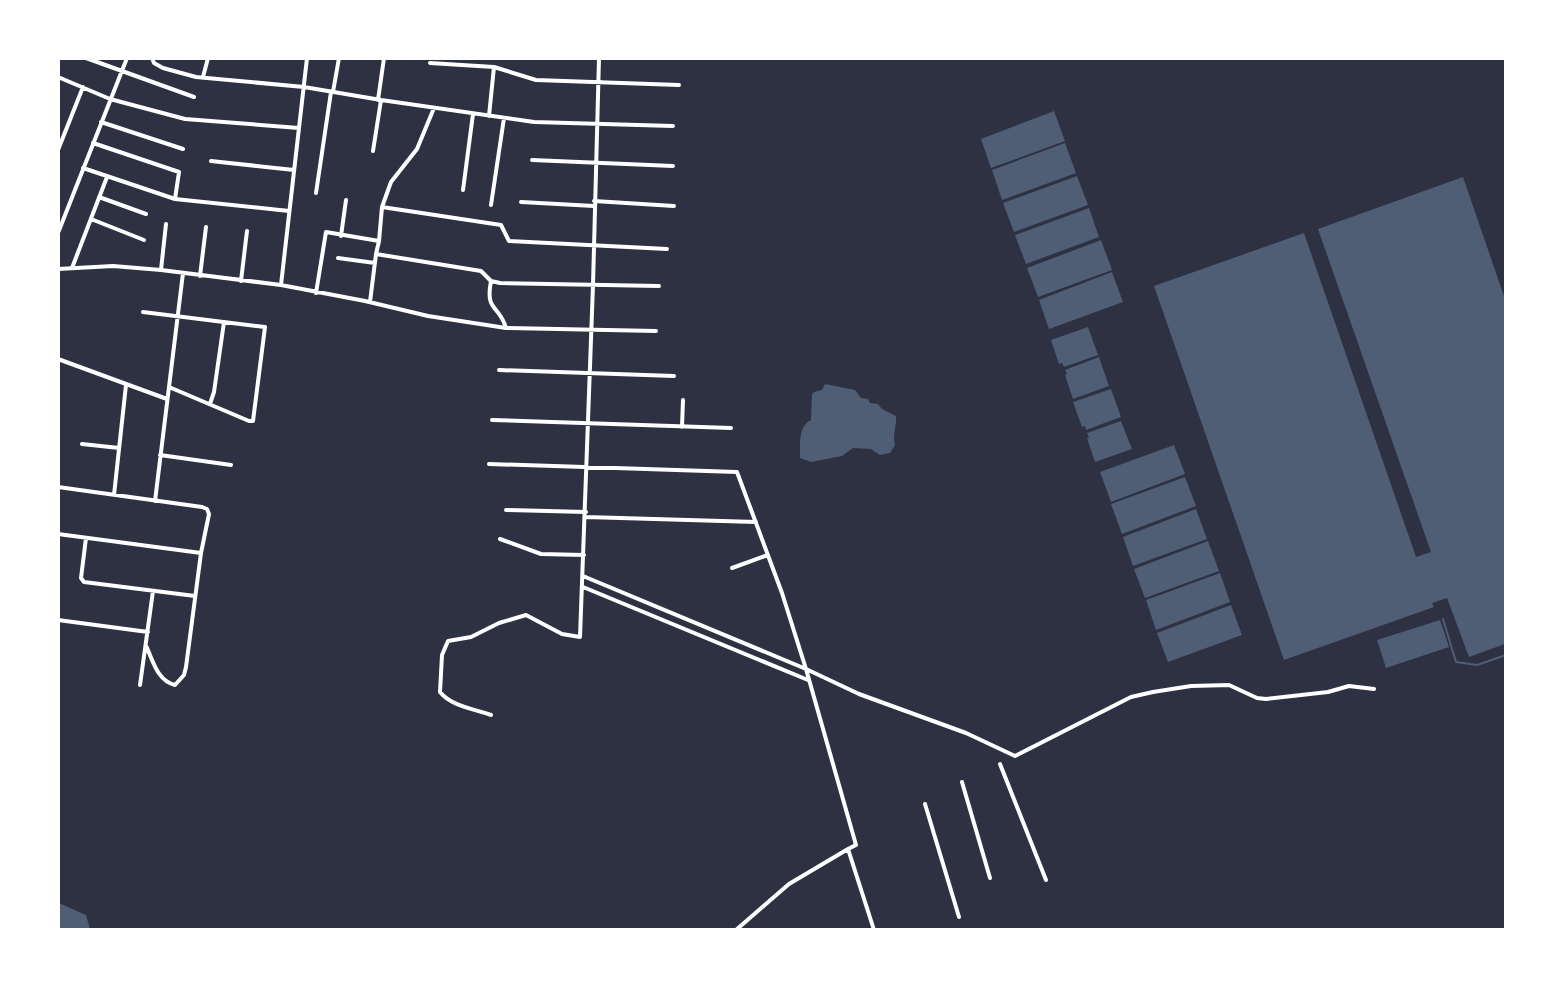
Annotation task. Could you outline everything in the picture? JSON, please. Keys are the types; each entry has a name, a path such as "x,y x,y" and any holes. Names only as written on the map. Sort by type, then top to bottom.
{"street":[{"path":"86,58 194,96"},
{"path":"58,233 60,222 127,58"},
{"path":"152,58 154,63 164,68 203,77 304,87 534,122 673,126"},
{"path":"203,77 208,58"},
{"path":"280,285 307,58"},
{"path":"316,193 339,58"},
{"path":"373,151 384,58"},
{"path":"491,715 452,702 440,692 442,655 445,645 452,640 471,637 499,623 526,615 562,634 580,637 586,515 599,58"},
{"path":"430,63 494,67 536,80 679,85"},
{"path":"489,116 494,67"},
{"path":"59,79 110,99 185,119 299,128"},
{"path":"58,150 83,87"},
{"path":"370,302 382,207 391,182 417,149 434,108"},
{"path":"463,190 474,114"},
{"path":"491,205 504,118"},
{"path":"101,122 183,149"},
{"path":"93,143 179,172 175,199"},
{"path":"532,160 673,166"},
{"path":"211,161 294,170"},
{"path":"83,168 175,199 289,211"},
{"path":"72,268 106,177"},
{"path":"99,197 146,214"},
{"path":"342,236 346,200"},
{"path":"521,202 674,206"},
{"path":"382,207 501,225 509,241 667,249"},
{"path":"91,219 144,240"},
{"path":"161,270 166,224"},
{"path":"200,276 206,227"},
{"path":"241,281 247,231"},
{"path":"316,293 326,232 379,241"},
{"path":"376,254 481,271 491,281 500,283 659,286"},
{"path":"338,258 375,263"},
{"path":"58,269 113,266 280,285 370,302 428,316 506,328 656,331"},
{"path":"155,502 183,273"},
{"path":"491,281 488,293 489,302 501,317 506,328"},
{"path":"143,312 265,327 253,421 169,387"},
{"path":"210,404 214,392 224,322"},
{"path":"58,359 167,399"},
{"path":"499,370 674,376"},
{"path":"114,495 126,385"},
{"path":"682,427 683,400"},
{"path":"492,420 731,428"},
{"path":"82,444 119,448"},
{"path":"160,455 231,465"},
{"path":"489,464 737,472 768,555 806,669 856,845 789,884 736,930"},
{"path":"58,487 207,509 209,514 201,553 186,667 179,682 175,685 169,683 159,675 146,646"},
{"path":"506,510 756,522"},
{"path":"58,534 201,553"},
{"path":"86,538 81,578 84,582 195,596"},
{"path":"500,538 541,554 584,555"},
{"path":"732,568 768,555"},
{"path":"583,576 806,669 859,694 966,733 1015,756 1131,697 1153,692 1191,686 1229,685 1257,698 1266,699 1328,692 1349,686 1374,689"},
{"path":"583,586 808,680"},
{"path":"140,685 153,591"},
{"path":"58,620 148,632"},
{"path":"690,630 692,622"},
{"path":"1000,764 1046,880"},
{"path":"962,782 990,878"},
{"path":"925,804 959,917"},
{"path":"848,849 874,930"}],"water":[{"path":"1054,111 1065,141 991,168 981,139"},
{"path":"1065,143 1076,173 1002,200 992,170"},
{"path":"1077,176 1088,205 1014,232 1003,203"},
{"path":"1463,177 1505,299 1505,644 1469,657 1447,598 1432,603 1434,607 1284,660 1154,286 1304,233 1416,557 1431,552 1318,229"},
{"path":"1089,208 1099,237 1026,264 1015,235"},
{"path":"1101,240 1112,270 1038,297 1027,268"},
{"path":"1112,272 1123,302 1049,329 1039,300"},
{"path":"1088,327 1098,355 1064,367 1062,363 1059,364 1051,340"},
{"path":"1099,357 1109,386 1073,399 1065,370"},
{"path":"825,384 855,390 861,398 878,404 882,409 896,416 895,445 890,453 880,455 871,449 853,448 842,456 811,462 800,458 802,431 811,420 812,394 822,390"},
{"path":"1111,389 1121,417 1086,430 1085,426 1082,427 1073,402"},
{"path":"1121,421 1132,449 1095,462 1087,433"},
{"path":"1174,445 1185,474 1111,502 1100,472"},
{"path":"1185,477 1196,506 1122,534 1111,504"},
{"path":"1196,509 1207,539 1133,566 1123,537"},
{"path":"1208,541 1219,571 1145,598 1134,569"},
{"path":"1220,573 1230,602 1156,630 1146,600"},
{"path":"1231,605 1242,635 1168,662 1157,633"},
{"path":"1440,620 1449,647 1386,668 1377,640"},
{"path":"59,903 86,915 90,929 59,929"}],"waterway":[{"path":"1443,619 1456,662 1477,665 1506,655"}]}
